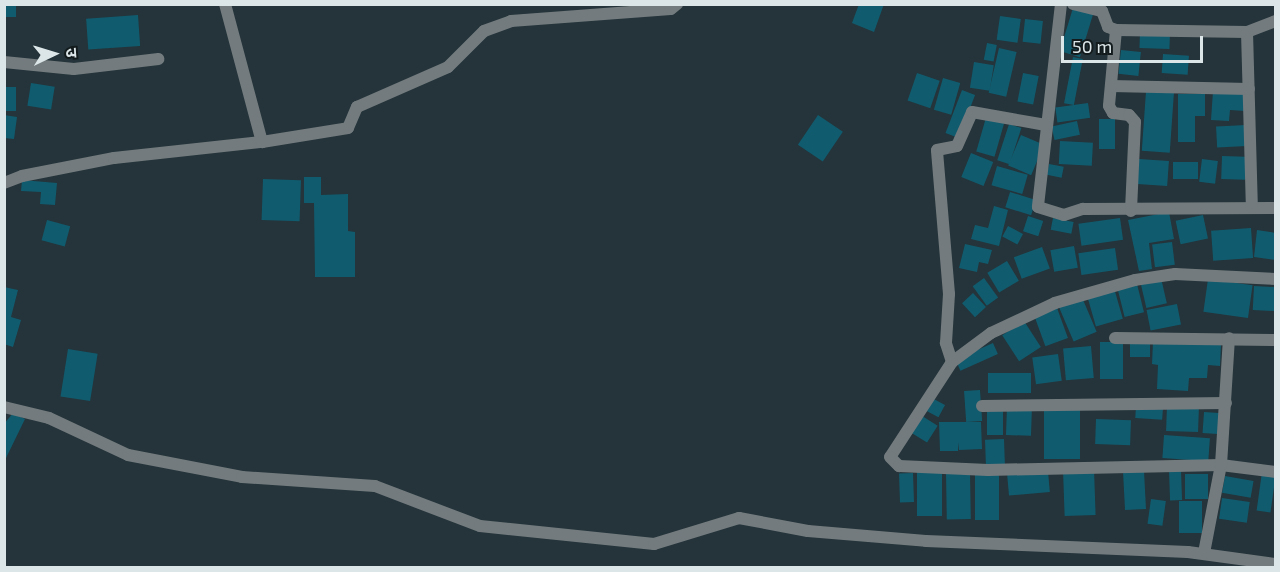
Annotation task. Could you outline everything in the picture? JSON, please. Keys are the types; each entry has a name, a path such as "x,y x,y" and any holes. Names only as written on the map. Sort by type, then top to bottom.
{"street":[{"path":"225,4 262,142"},
{"path":"4,183 22,176 114,158 262,142 348,128 357,107 448,67 484,31 511,21 671,9 677,4"},
{"path":"1061,4 1038,207 1064,215 1083,209 1131,211 1275,208"},
{"path":"1073,4 1102,11 1108,27 1116,30 1248,32 1275,21"},
{"path":"1116,30 1111,111 1130,116 1135,122 1131,211"},
{"path":"1248,32 1252,208"},
{"path":"4,62 74,69 158,59"},
{"path":"1111,86 1249,89"},
{"path":"952,362 946,343 949,294 937,150 957,146 972,112 1046,125"},
{"path":"1275,279 1209,273 1135,280 1055,303 991,333 952,362 890,457 892,463 988,470 1221,465 1275,472"},
{"path":"1115,338 1275,340"},
{"path":"1204,553 1221,465 1229,338"},
{"path":"982,406 1226,403"},
{"path":"4,407 49,418 128,455 242,477 375,486 480,526 654,544 739,518 808,531 926,540 1204,553 1275,564"}],"building":[{"path":"4,4 16,4 16,17 4,17"},
{"path":"859,4 884,4 874,32 852,23"},
{"path":"1073,8 1093,14 1080,57 1060,51"},
{"path":"138,15 140,46 88,50 86,19"},
{"path":"1000,16 1021,19 1017,43 997,40"},
{"path":"1025,19 1043,21 1040,44 1023,42"},
{"path":"1140,32 1170,33 1169,49 1139,48"},
{"path":"987,43 997,45 994,62 984,60"},
{"path":"999,48 1017,52 1006,97 989,93"},
{"path":"1121,50 1141,52 1138,76 1118,74"},
{"path":"1163,54 1189,56 1188,75 1162,73"},
{"path":"1073,57 1083,59 1074,105 1064,103"},
{"path":"974,62 994,65 990,91 970,88"},
{"path":"917,73 940,81 930,108 908,100"},
{"path":"1023,73 1039,76 1033,105 1017,101"},
{"path":"943,78 960,83 951,115 934,110"},
{"path":"31,83 55,87 51,109 27,106"},
{"path":"4,87 16,87 16,111 4,111"},
{"path":"962,90 975,95 959,138 946,133"},
{"path":"1146,91 1174,93 1170,153 1142,151"},
{"path":"1213,91 1246,92 1245,111 1230,110 1229,121 1211,120"},
{"path":"1178,94 1205,94 1205,116 1195,116 1195,142 1178,142"},
{"path":"1088,103 1090,118 1057,122 1055,108"},
{"path":"987,114 1005,119 995,157 976,151"},
{"path":"4,115 17,117 14,139 4,138"},
{"path":"818,115 843,132 823,162 798,145"},
{"path":"1099,119 1115,119 1115,149 1099,149"},
{"path":"1077,121 1080,135 1054,140 1052,126"},
{"path":"1009,124 1021,128 1010,164 997,160"},
{"path":"1246,125 1247,146 1217,148 1216,127"},
{"path":"1021,135 1044,145 1031,175 1008,165"},
{"path":"1060,141 1093,143 1092,166 1059,164"},
{"path":"971,153 993,162 984,186 961,177"},
{"path":"1222,156 1246,157 1245,180 1221,179"},
{"path":"1139,159 1169,161 1167,186 1137,184"},
{"path":"1202,159 1218,161 1215,184 1199,182"},
{"path":"1173,162 1198,162 1198,179 1173,179"},
{"path":"1049,164 1064,167 1062,178 1047,175"},
{"path":"997,166 1028,175 1022,194 991,185"},
{"path":"304,177 321,177 321,195 348,194 348,231 355,232 355,277 315,277 314,203 304,203"},
{"path":"263,179 301,180 300,221 262,220"},
{"path":"22,180 57,183 55,205 40,204 41,192 21,191"},
{"path":"1010,192 1036,200 1031,215 1005,207"},
{"path":"994,206 1008,210 999,246 971,239 975,225 988,228"},
{"path":"1169,212 1174,239 1149,243 1152,269 1139,271 1128,220"},
{"path":"1203,215 1208,238 1181,244 1176,221"},
{"path":"1028,216 1043,221 1038,236 1023,231"},
{"path":"1053,218 1074,222 1071,234 1051,230"},
{"path":"1120,218 1123,240 1081,246 1078,224"},
{"path":"47,220 70,226 65,246 42,240"},
{"path":"1008,226 1023,234 1017,245 1002,237"},
{"path":"1251,228 1253,258 1213,261 1211,231"},
{"path":"1257,230 1276,233 1276,260 1254,257"},
{"path":"1172,242 1175,265 1155,267 1152,244"},
{"path":"965,244 992,250 988,264 979,262 977,272 959,268"},
{"path":"1074,246 1078,268 1054,272 1050,250"},
{"path":"1042,247 1050,269 1022,279 1014,257"},
{"path":"1115,248 1118,270 1081,275 1078,253"},
{"path":"1007,261 1019,281 999,293 987,273"},
{"path":"984,278 998,297 987,306 973,286"},
{"path":"1161,278 1167,303 1146,308 1141,283"},
{"path":"1208,279 1253,285 1248,318 1203,312"},
{"path":"1137,284 1144,312 1125,317 1118,289"},
{"path":"1254,286 1276,287 1275,311 1253,310"},
{"path":"4,287 18,290 11,317 21,320 13,347 4,344"},
{"path":"1114,288 1123,319 1096,326 1087,296"},
{"path":"973,293 986,307 975,317 962,303"},
{"path":"1081,295 1097,332 1074,342 1058,305"},
{"path":"1177,304 1181,325 1151,331 1147,310"},
{"path":"1057,308 1068,338 1045,346 1034,316"},
{"path":"1024,321 1041,347 1019,361 1002,335"},
{"path":"1100,342 1123,342 1123,379 1100,379"},
{"path":"1130,342 1150,342 1150,357 1130,357"},
{"path":"1153,342 1221,345 1220,366 1208,365 1207,378 1189,378 1188,391 1157,389 1158,365 1152,364"},
{"path":"993,343 998,354 960,371 956,360"},
{"path":"1091,346 1094,378 1066,380 1063,348"},
{"path":"68,349 98,354 90,401 60,396"},
{"path":"1058,354 1062,381 1036,384 1032,358"},
{"path":"988,373 1031,373 1031,393 988,393"},
{"path":"980,390 982,421 966,422 964,391"},
{"path":"930,397 945,405 938,417 923,409"},
{"path":"1167,405 1199,406 1198,432 1166,431"},
{"path":"1007,406 1032,407 1031,436 1006,435"},
{"path":"1136,407 1163,409 1162,420 1135,418"},
{"path":"987,408 1003,408 1003,435 987,435"},
{"path":"1044,408 1080,408 1080,459 1044,459"},
{"path":"1204,412 1219,413 1217,434 1203,433"},
{"path":"13,413 25,419 6,458 4,424"},
{"path":"919,414 938,426 927,443 908,431"},
{"path":"1096,419 1131,420 1130,445 1095,444"},
{"path":"939,422 981,422 982,449 959,450 958,442 958,451 940,451"},
{"path":"1164,435 1210,438 1208,461 1162,458"},
{"path":"1004,439 1005,465 986,466 985,440"},
{"path":"917,469 942,469 942,516 917,516"},
{"path":"1094,469 1096,515 1065,516 1063,470"},
{"path":"1169,470 1181,470 1182,500 1170,500"},
{"path":"1048,471 1050,492 1009,495 1007,475"},
{"path":"1144,471 1146,509 1125,510 1123,472"},
{"path":"1262,472 1276,474 1270,513 1257,511"},
{"path":"899,473 913,473 914,502 900,502"},
{"path":"946,473 970,473 971,519 947,519"},
{"path":"975,474 999,474 999,520 975,520"},
{"path":"1185,474 1208,474 1208,499 1185,499"},
{"path":"1225,476 1254,481 1251,498 1222,493"},
{"path":"1222,498 1250,502 1247,523 1219,519"},
{"path":"1151,499 1166,501 1162,526 1148,524"},
{"path":"1179,501 1202,501 1202,533 1179,533"}]}
